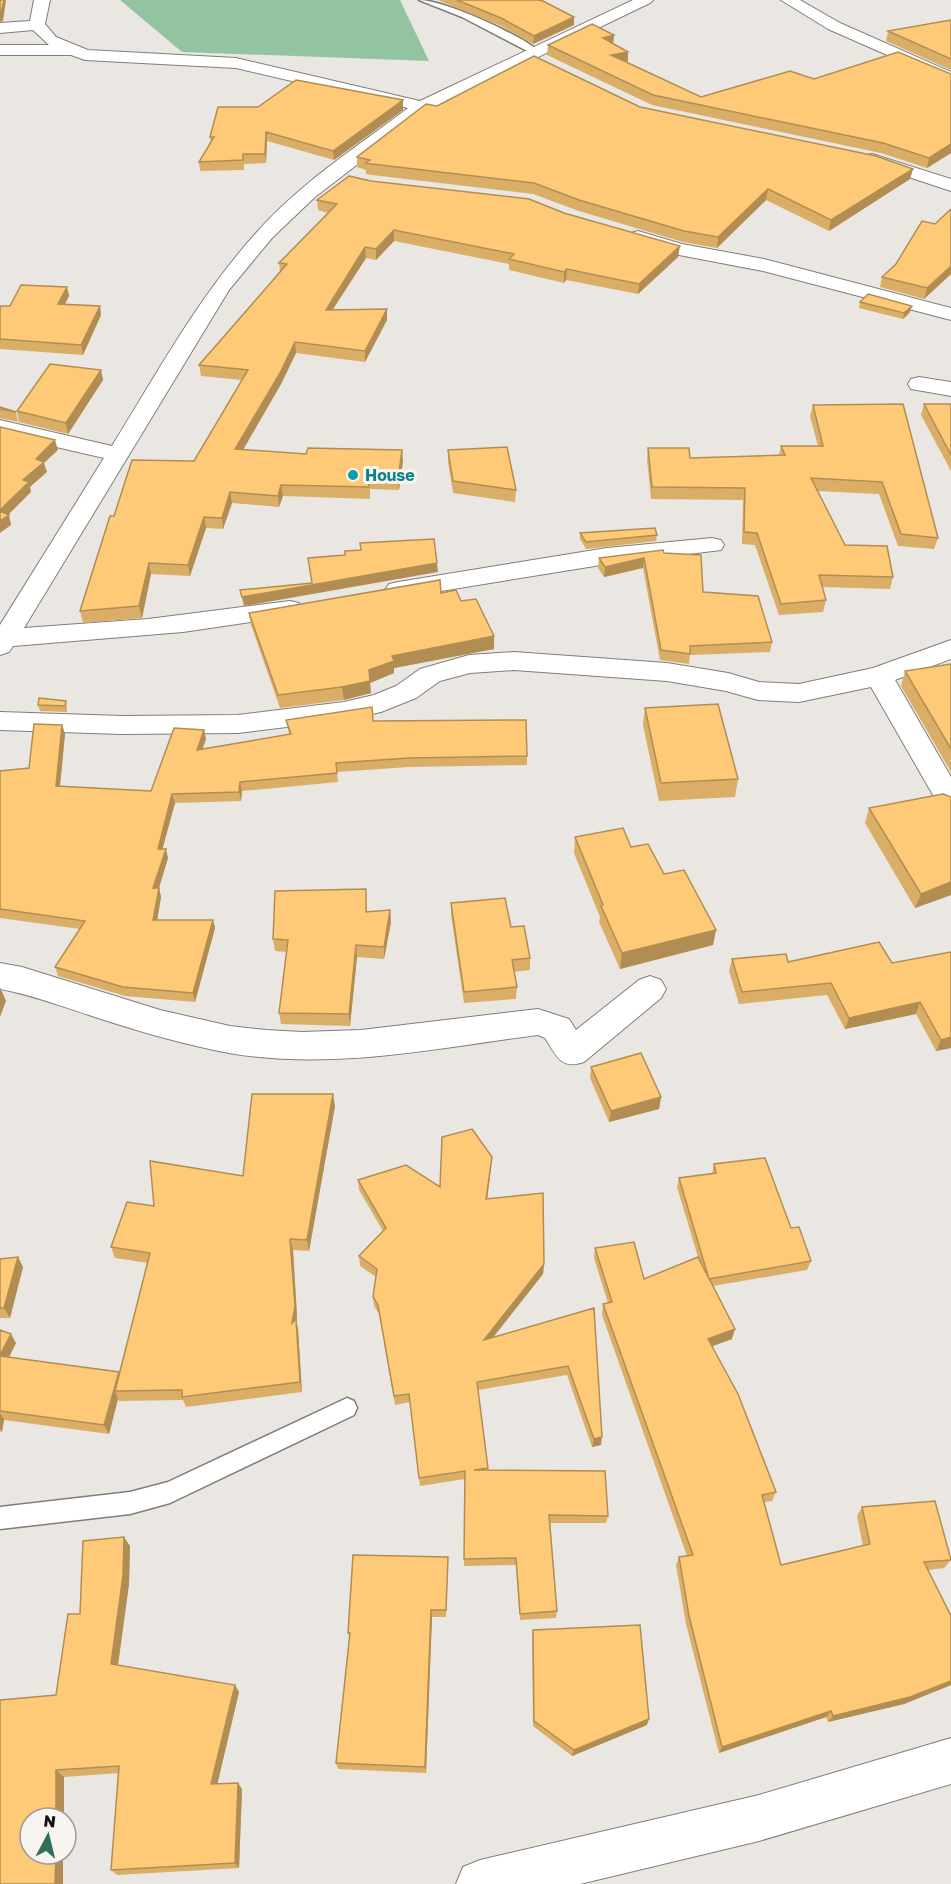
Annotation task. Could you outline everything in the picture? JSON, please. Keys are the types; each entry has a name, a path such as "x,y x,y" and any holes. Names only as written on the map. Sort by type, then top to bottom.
{"street":[{"path":"37,25 42,0"},
{"path":"2,642 221,287 265,234 308,193 343,177 422,106 538,58 645,0"},
{"path":"789,0 834,26 951,78"},
{"path":"0,28 37,25"},
{"path":"37,25 50,40 72,50 97,56 236,63 422,106"},
{"path":"0,50 72,50"},
{"path":"858,156 880,160 951,185"},
{"path":"619,231 679,249 764,265 951,314"},
{"path":"919,384 951,389"},
{"path":"0,427 117,454"},
{"path":"373,594 595,557 712,545"},
{"path":"2,642 221,620 315,604"},
{"path":"0,721 122,725 249,723 344,711 381,703 406,692 430,675 469,664 514,661 667,672 769,692 799,693 879,676 951,649"},
{"path":"879,676 951,802"},
{"path":"0,976 22,980 190,1030 246,1041 300,1046 360,1045 538,1022 557,1028 572,1052 650,989"},
{"path":"480,1884 759,1818 949,1768"}],"lane":[{"path":"423,0 465,15 538,58"},
{"path":"0,1518 130,1503 170,1492 347,1408"}],"green space":[{"path":"120,0 400,0 429,61 182,52"}],"building":[{"path":"0,0 4,0 0,14"},
{"path":"457,0 538,0 574,17 534,36 501,18"},
{"path":"951,20 951,59 888,31"},
{"path":"592,24 614,35 603,38 628,52 611,55 701,97 790,71 814,79 898,52 951,74 951,144 929,158 883,143 653,95 548,45"},
{"path":"534,56 640,107 876,156 913,169 831,220 768,189 718,237 684,231 579,200 534,183 372,164 366,163 370,160 357,157 426,104 437,106"},
{"path":"296,80 403,100 333,151 266,132 265,154 243,154 243,160 199,162 214,137 210,137 218,107 258,107"},
{"path":"349,176 371,181 529,199 564,213 680,246 639,284 567,269 564,272 509,259 514,254 394,230 376,249 365,247 326,310 387,309 365,351 295,342 280,373 235,449 306,454 308,448 402,450 398,479 368,478 369,487 281,485 278,496 230,492 222,518 204,517 188,565 149,563 139,606 80,611 110,516 114,516 132,460 194,461 248,370 199,365 287,264 279,263 337,204 317,200"},
{"path":"951,209 951,266 927,288 882,277 896,264 922,221 935,224"},
{"path":"21,285 67,287 58,304 100,306 81,345 0,339 0,306 10,306"},
{"path":"868,294 912,306 904,313 860,302"},
{"path":"50,364 101,370 66,423 17,411"},
{"path":"903,404 938,538 901,534 882,482 811,478 845,545 887,546 893,577 819,575 826,600 781,604 757,533 744,532 745,488 652,487 648,448 689,448 690,458 785,455 781,446 823,446 813,405"},
{"path":"924,404 951,404 951,455"},
{"path":"0,427 55,440 36,459 44,462 23,480 29,482 0,510"},
{"path":"507,447 516,490 453,481 448,450"},
{"path":"0,511 9,515 0,521"},
{"path":"655,528 657,535 586,542 580,533"},
{"path":"434,539 437,563 242,597 240,590 312,583 308,558 345,555 345,551 361,550 360,543"},
{"path":"663,550 664,553 701,555 703,592 758,596 772,642 690,646 690,654 661,650 644,558 605,567 599,558"},
{"path":"440,580 441,593 456,590 461,601 476,599 494,636 392,656 394,661 369,670 370,681 278,695 249,613"},
{"path":"951,664 951,749 905,671"},
{"path":"39,698 66,701 65,706 38,705"},
{"path":"718,704 738,779 661,783 645,708"},
{"path":"372,707 373,721 526,720 527,756 409,758 336,763 337,773 240,782 239,792 172,794 158,849 166,849 153,888 159,888 153,920 213,920 193,993 123,987 55,967 85,921 0,909 0,771 29,768 34,724 62,725 56,786 151,791 174,728 204,730 197,750 291,734 286,720"},
{"path":"943,794 951,797 951,882 921,894 869,808"},
{"path":"623,828 631,847 648,844 664,874 684,870 716,930 622,953 601,906 603,905 575,837"},
{"path":"366,889 366,912 390,910 384,947 356,945 349,1014 279,1013 288,940 273,939 275,891"},
{"path":"505,898 511,927 524,926 530,958 512,960 517,987 464,992 451,903"},
{"path":"879,942 892,963 951,952 951,1037 941,1040 920,1002 849,1018 831,983 742,992 732,959 786,954 788,962"},
{"path":"641,1053 661,1097 611,1111 591,1067"},
{"path":"252,1094 333,1094 307,1240 290,1239 295,1306 292,1323 296,1319 300,1382 182,1397 182,1390 115,1391 150,1253 111,1247 127,1202 154,1206 150,1161 243,1176"},
{"path":"472,1129 492,1157 486,1199 543,1193 544,1264 484,1340 594,1308 602,1437 594,1439 568,1366 477,1382 488,1468 474,1470 605,1471 608,1516 549,1515 557,1611 520,1614 516,1558 464,1559 465,1471 419,1478 409,1394 394,1396 378,1305 373,1297 377,1269 359,1256 386,1228 358,1180 406,1165 440,1187 442,1137"},
{"path":"765,1158 791,1228 799,1227 811,1261 709,1279 679,1178 716,1173 714,1164"},
{"path":"634,1242 644,1279 698,1257 735,1329 708,1339 738,1394 776,1492 762,1495 781,1565 870,1544 862,1507 935,1501 951,1560 924,1562 951,1616 951,1681 910,1697 833,1716 831,1711 722,1747 689,1616 679,1557 693,1555 603,1304 612,1302 595,1248"},
{"path":"18,1257 4,1308 0,1308 0,1259"},
{"path":"0,1330 11,1334 0,1355"},
{"path":"0,1356 119,1372 104,1425 0,1411"},
{"path":"124,1537 123,1575 111,1664 235,1685 211,1784 238,1783 235,1863 111,1870 119,1766 56,1770 56,1806 18,1806 18,1866 56,1866 55,1884 0,1884 0,1700 56,1695 68,1614 80,1614 83,1541"},
{"path":"353,1555 448,1557 446,1610 431,1610 425,1767 336,1763 350,1633 348,1633"},
{"path":"640,1625 649,1719 574,1750 534,1721 533,1630"}],"place":[{"name":"House","path":"353,475"}]}
